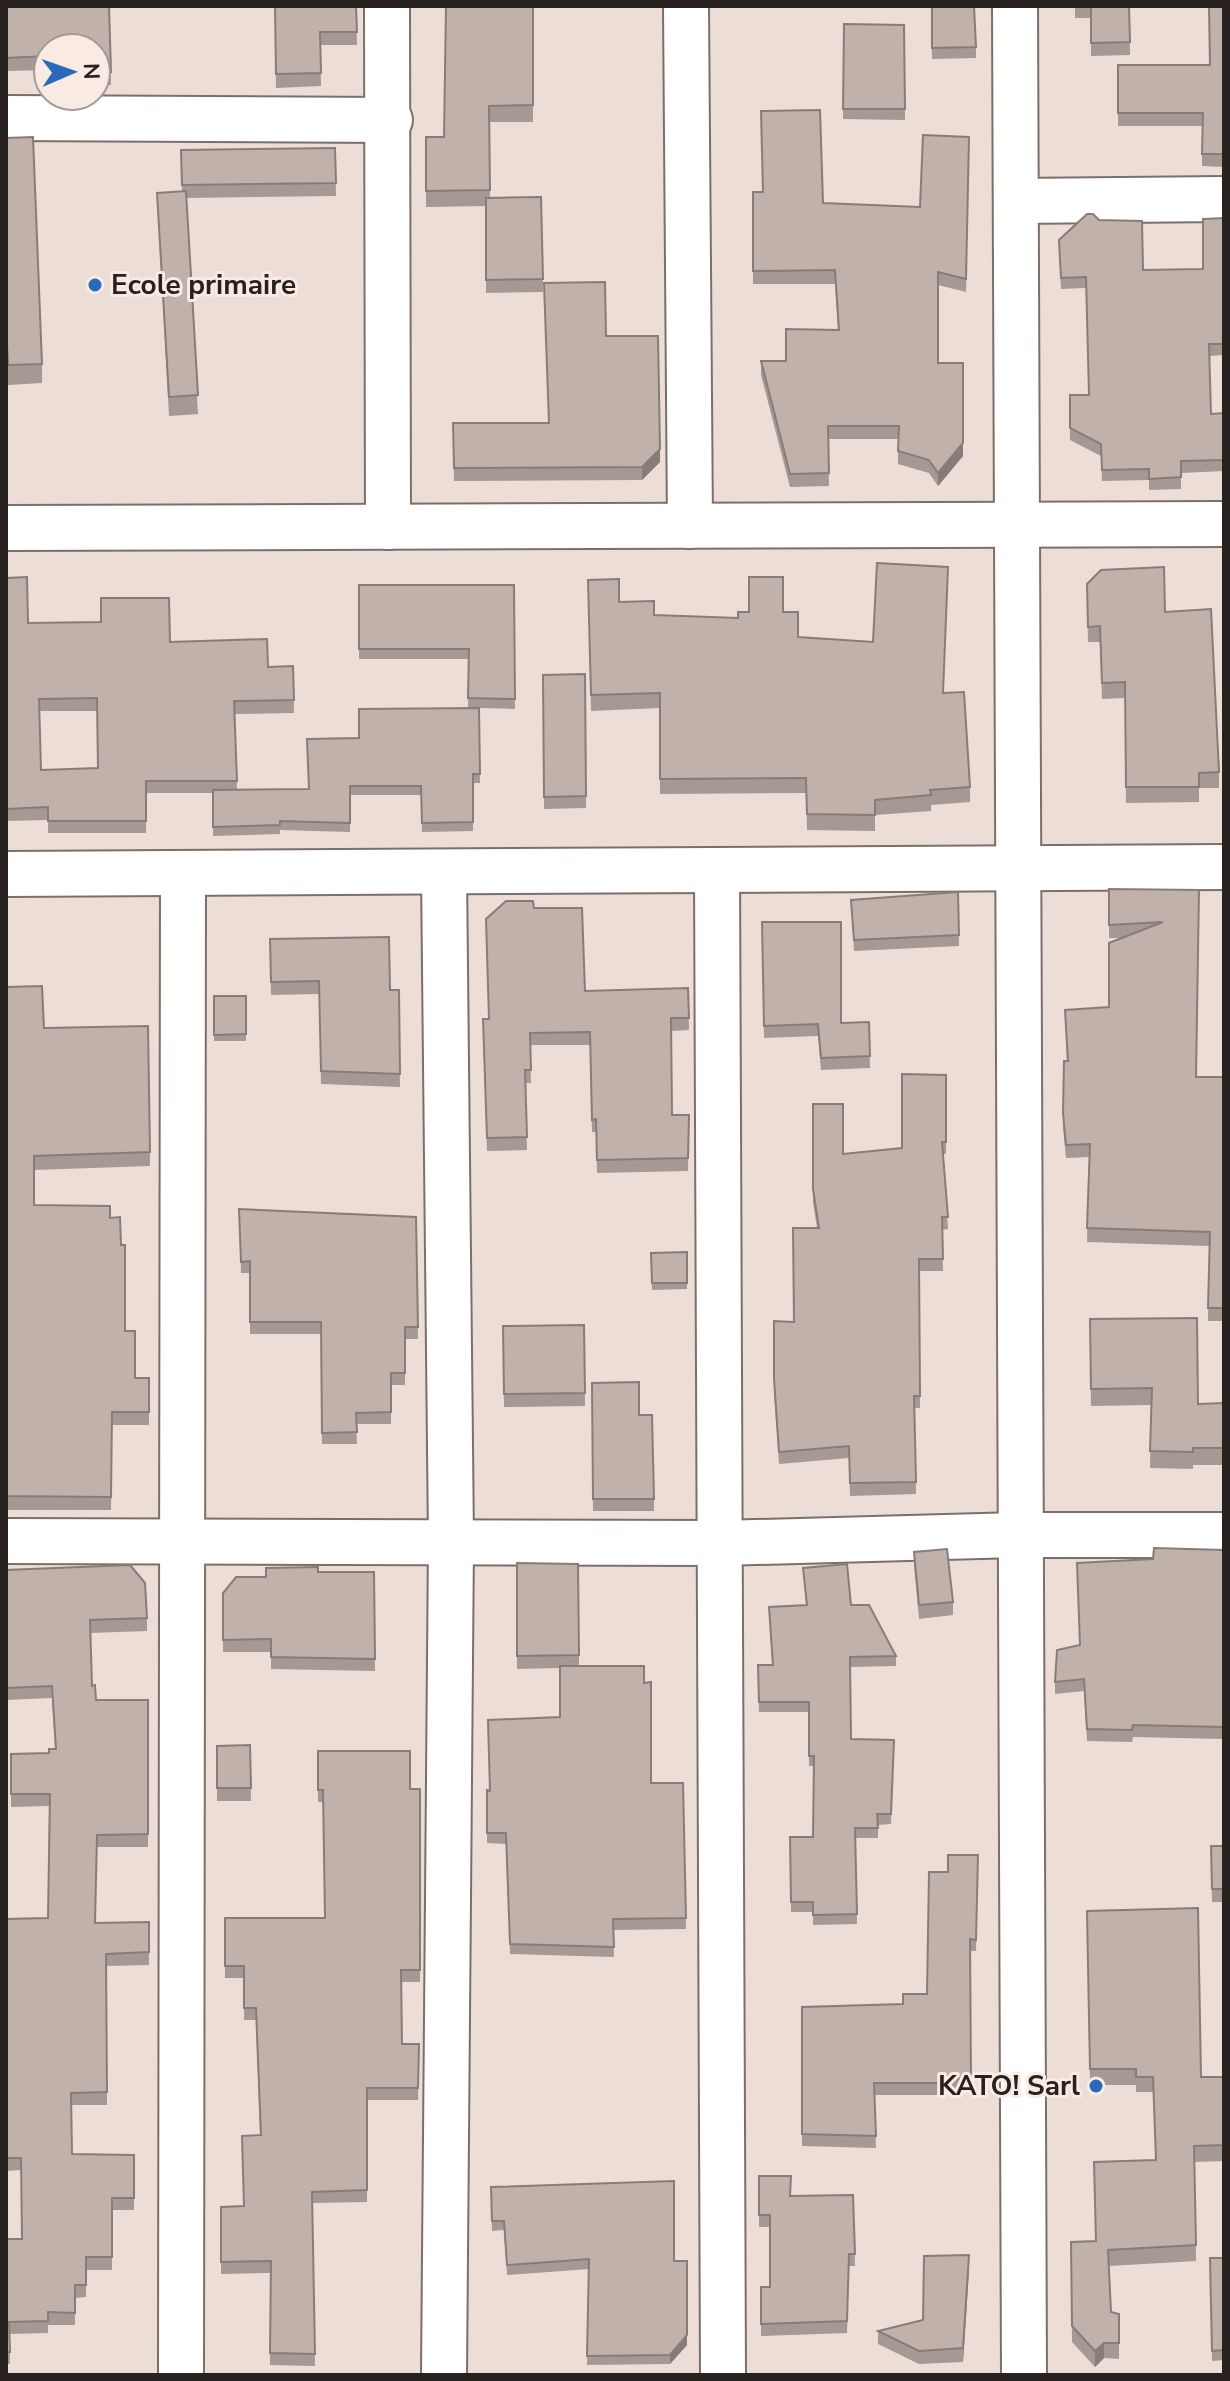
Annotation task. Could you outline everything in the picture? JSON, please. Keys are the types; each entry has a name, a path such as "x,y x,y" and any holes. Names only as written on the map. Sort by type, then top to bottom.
{"street":[{"path":"387,6 390,120 388,527"},
{"path":"686,6 690,526"},
{"path":"1015,6 1024,2375"},
{"path":"6,118 390,120"},
{"path":"1016,201 1224,199"},
{"path":"6,528 1224,524"},
{"path":"6,874 1224,867"},
{"path":"717,870 723,2375"},
{"path":"444,872 451,1541 444,2375"},
{"path":"181,2375 183,874"},
{"path":"6,1541 721,1543 1020,1535 1224,1535"}],"building":[{"path":"6,6 109,6 110,32 32,32 32,57 6,58"},
{"path":"275,6 356,6 357,32 320,32 321,73 276,74"},
{"path":"446,6 533,6 533,105 489,106 490,190 426,191 426,137 444,137"},
{"path":"932,6 974,6 976,47 932,48"},
{"path":"1091,6 1129,6 1130,42 1091,43"},
{"path":"1209,6 1224,6 1224,154 1202,154 1203,113 1118,113 1118,65 1210,65"},
{"path":"844,24 904,25 905,109 843,109"},
{"path":"820,110 823,203 920,207 923,135 969,137 966,279 938,272 938,363 963,363 963,443 938,473 929,460 898,451 899,426 828,426 829,473 790,474 761,361 786,361 786,329 839,330 835,270 753,271 753,192 763,192 761,111"},
{"path":"33,137 42,364 8,365 6,138"},
{"path":"335,148 336,183 182,185 181,150"},
{"path":"186,191 198,395 169,397 157,193"},
{"path":"541,197 543,279 486,280 486,198"},
{"path":"1087,214 1093,214 1099,220 1142,221 1143,270 1203,269 1203,219 1224,218 1224,344 1209,344 1211,414 1224,413 1224,460 1181,461 1181,477 1149,479 1149,469 1102,470 1101,444 1070,428 1070,395 1089,395 1086,277 1061,278 1059,240"},
{"path":"605,282 606,336 658,336 660,449 642,467 454,468 453,423 549,423 544,283"},
{"path":"877,563 948,567 943,693 964,692 970,787 930,790 931,795 875,800 875,815 807,814 806,778 660,779 660,693 591,695 588,580 619,579 619,602 654,601 654,615 738,618 738,612 749,612 749,577 783,577 783,612 798,612 798,637 873,642"},
{"path":"1164,567 1165,612 1211,609 1219,772 1199,773 1199,787 1126,787 1125,682 1102,683 1100,626 1088,627 1087,584 1101,570"},
{"path":"27,577 28,623 101,622 101,598 169,598 170,642 267,639 268,667 293,666 294,700 234,701 237,781 146,781 146,821 48,821 48,807 6,809 6,578","holes":["97,698 98,768 41,770 39,699"]},
{"path":"359,585 514,585 515,699 468,698 469,649 359,649"},
{"path":"585,674 586,796 544,797 543,675"},
{"path":"479,708 480,774 473,774 473,822 422,823 421,786 350,786 350,823 280,821 280,825 213,827 213,790 309,789 307,739 359,738 359,709"},
{"path":"1109,889 1199,890 1196,1077 1224,1077 1224,1308 1208,1308 1210,1232 1087,1228 1090,1144 1066,1145 1063,1113 1064,1061 1068,1061 1065,1010 1109,1007 1109,943 1163,922 1109,925"},
{"path":"958,892 959,935 854,940 851,900"},
{"path":"506,901 533,901 534,908 582,908 585,991 688,988 689,1018 671,1018 672,1115 689,1115 688,1158 597,1160 596,1119 592,1120 590,1032 530,1033 531,1070 525,1070 527,1137 487,1138 483,1019 489,1019 486,919"},
{"path":"762,922 841,922 841,1023 869,1022 870,1056 821,1058 818,1024 764,1026"},
{"path":"389,937 390,990 399,990 400,1074 321,1071 319,981 271,982 270,939"},
{"path":"42,986 44,1028 148,1026 150,1152 34,1156 34,1205 110,1206 110,1218 120,1217 121,1245 125,1245 125,1331 135,1331 135,1378 149,1378 149,1412 112,1412 111,1497 6,1496 6,987"},
{"path":"214,996 246,996 246,1034 214,1035"},
{"path":"902,1074 946,1075 946,1142 942,1142 948,1217 942,1217 943,1259 919,1259 920,1396 914,1396 916,1482 850,1483 849,1446 779,1452 774,1321 794,1322 793,1228 819,1228 813,1189 813,1104 843,1104 843,1154 902,1148"},
{"path":"239,1209 416,1217 418,1327 405,1327 405,1373 391,1373 391,1412 356,1413 357,1432 322,1433 321,1322 250,1322 250,1261 241,1262"},
{"path":"687,1252 687,1283 652,1283 651,1253"},
{"path":"1197,1318 1198,1404 1224,1403 1224,1448 1193,1448 1193,1452 1150,1451 1152,1388 1091,1389 1090,1319"},
{"path":"584,1325 585,1393 504,1394 503,1326"},
{"path":"639,1382 639,1415 652,1415 654,1499 593,1499 592,1383"},
{"path":"1154,1548 1224,1550 1224,1727 1133,1725 1132,1730 1087,1729 1084,1679 1055,1682 1057,1650 1080,1645 1077,1563 1153,1559"},
{"path":"947,1549 953,1602 919,1605 914,1552"},
{"path":"517,1563 578,1564 579,1655 517,1656"},
{"path":"847,1564 851,1605 869,1605 896,1656 850,1657 851,1739 894,1740 891,1814 877,1814 878,1828 855,1828 857,1914 813,1915 813,1902 791,1902 790,1837 813,1837 814,1756 809,1756 809,1702 759,1702 758,1665 773,1665 769,1607 807,1605 803,1568"},
{"path":"130,1565 145,1583 147,1618 90,1620 92,1686 95,1685 96,1700 148,1700 148,1834 97,1835 95,1923 149,1922 149,1952 106,1954 107,2092 71,2093 72,2154 134,2155 134,2198 112,2198 112,2257 86,2257 86,2285 75,2285 75,2313 48,2312 48,2321 9,2322 10,2352 6,2352 6,2239 22,2239 21,2158 6,2158 6,1919 48,1918 50,1794 11,1794 11,1754 49,1753 49,1749 56,1749 52,1686 6,1688 6,1570"},
{"path":"318,1567 318,1572 374,1572 375,1659 271,1657 271,1639 223,1640 223,1593 236,1577 266,1577 266,1568"},
{"path":"560,1666 644,1666 644,1683 651,1682 651,1783 683,1783 686,1918 613,1919 614,1947 510,1944 506,1833 487,1833 487,1790 490,1791 488,1720 560,1717"},
{"path":"250,1745 251,1788 217,1788 217,1746"},
{"path":"318,1751 410,1751 410,1789 420,1789 420,1970 401,1970 402,2044 419,2044 418,2088 367,2088 367,2190 312,2192 315,2354 270,2353 271,2261 221,2262 221,2207 244,2206 242,2136 261,2135 256,2008 244,2008 244,1966 225,1966 225,1918 325,1918 323,1790 318,1790"},
{"path":"1211,1846 1224,1846 1224,1889 1212,1889"},
{"path":"948,1855 978,1855 976,1940 970,1939 971,2079 944,2078 944,2083 874,2083 876,2136 802,2134 802,2007 903,2004 903,1994 927,1994 929,1872 948,1872"},
{"path":"1198,1908 1201,2077 1224,2077 1224,2145 1194,2146 1196,2245 1108,2250 1111,2312 1119,2314 1119,2343 1104,2343 1095,2351 1072,2326 1071,2242 1096,2241 1094,2162 1156,2160 1153,2077 1136,2077 1136,2069 1090,2069 1087,1911"},
{"path":"759,2176 791,2176 790,2196 853,2195 855,2254 849,2254 847,2321 761,2324 761,2287 770,2287 770,2215 759,2215"},
{"path":"674,2181 674,2261 687,2261 687,2335 670,2355 587,2356 589,2259 507,2265 504,2221 492,2221 491,2187"},
{"path":"969,2255 963,2348 919,2351 878,2331 923,2320 924,2256"},
{"path":"1210,2258 1224,2258 1224,2350 1212,2351"}],"place":[{"name":"Ecole primaire","path":"95,285"},
{"name":"KATO! Sarl","path":"1096,2086"}]}
